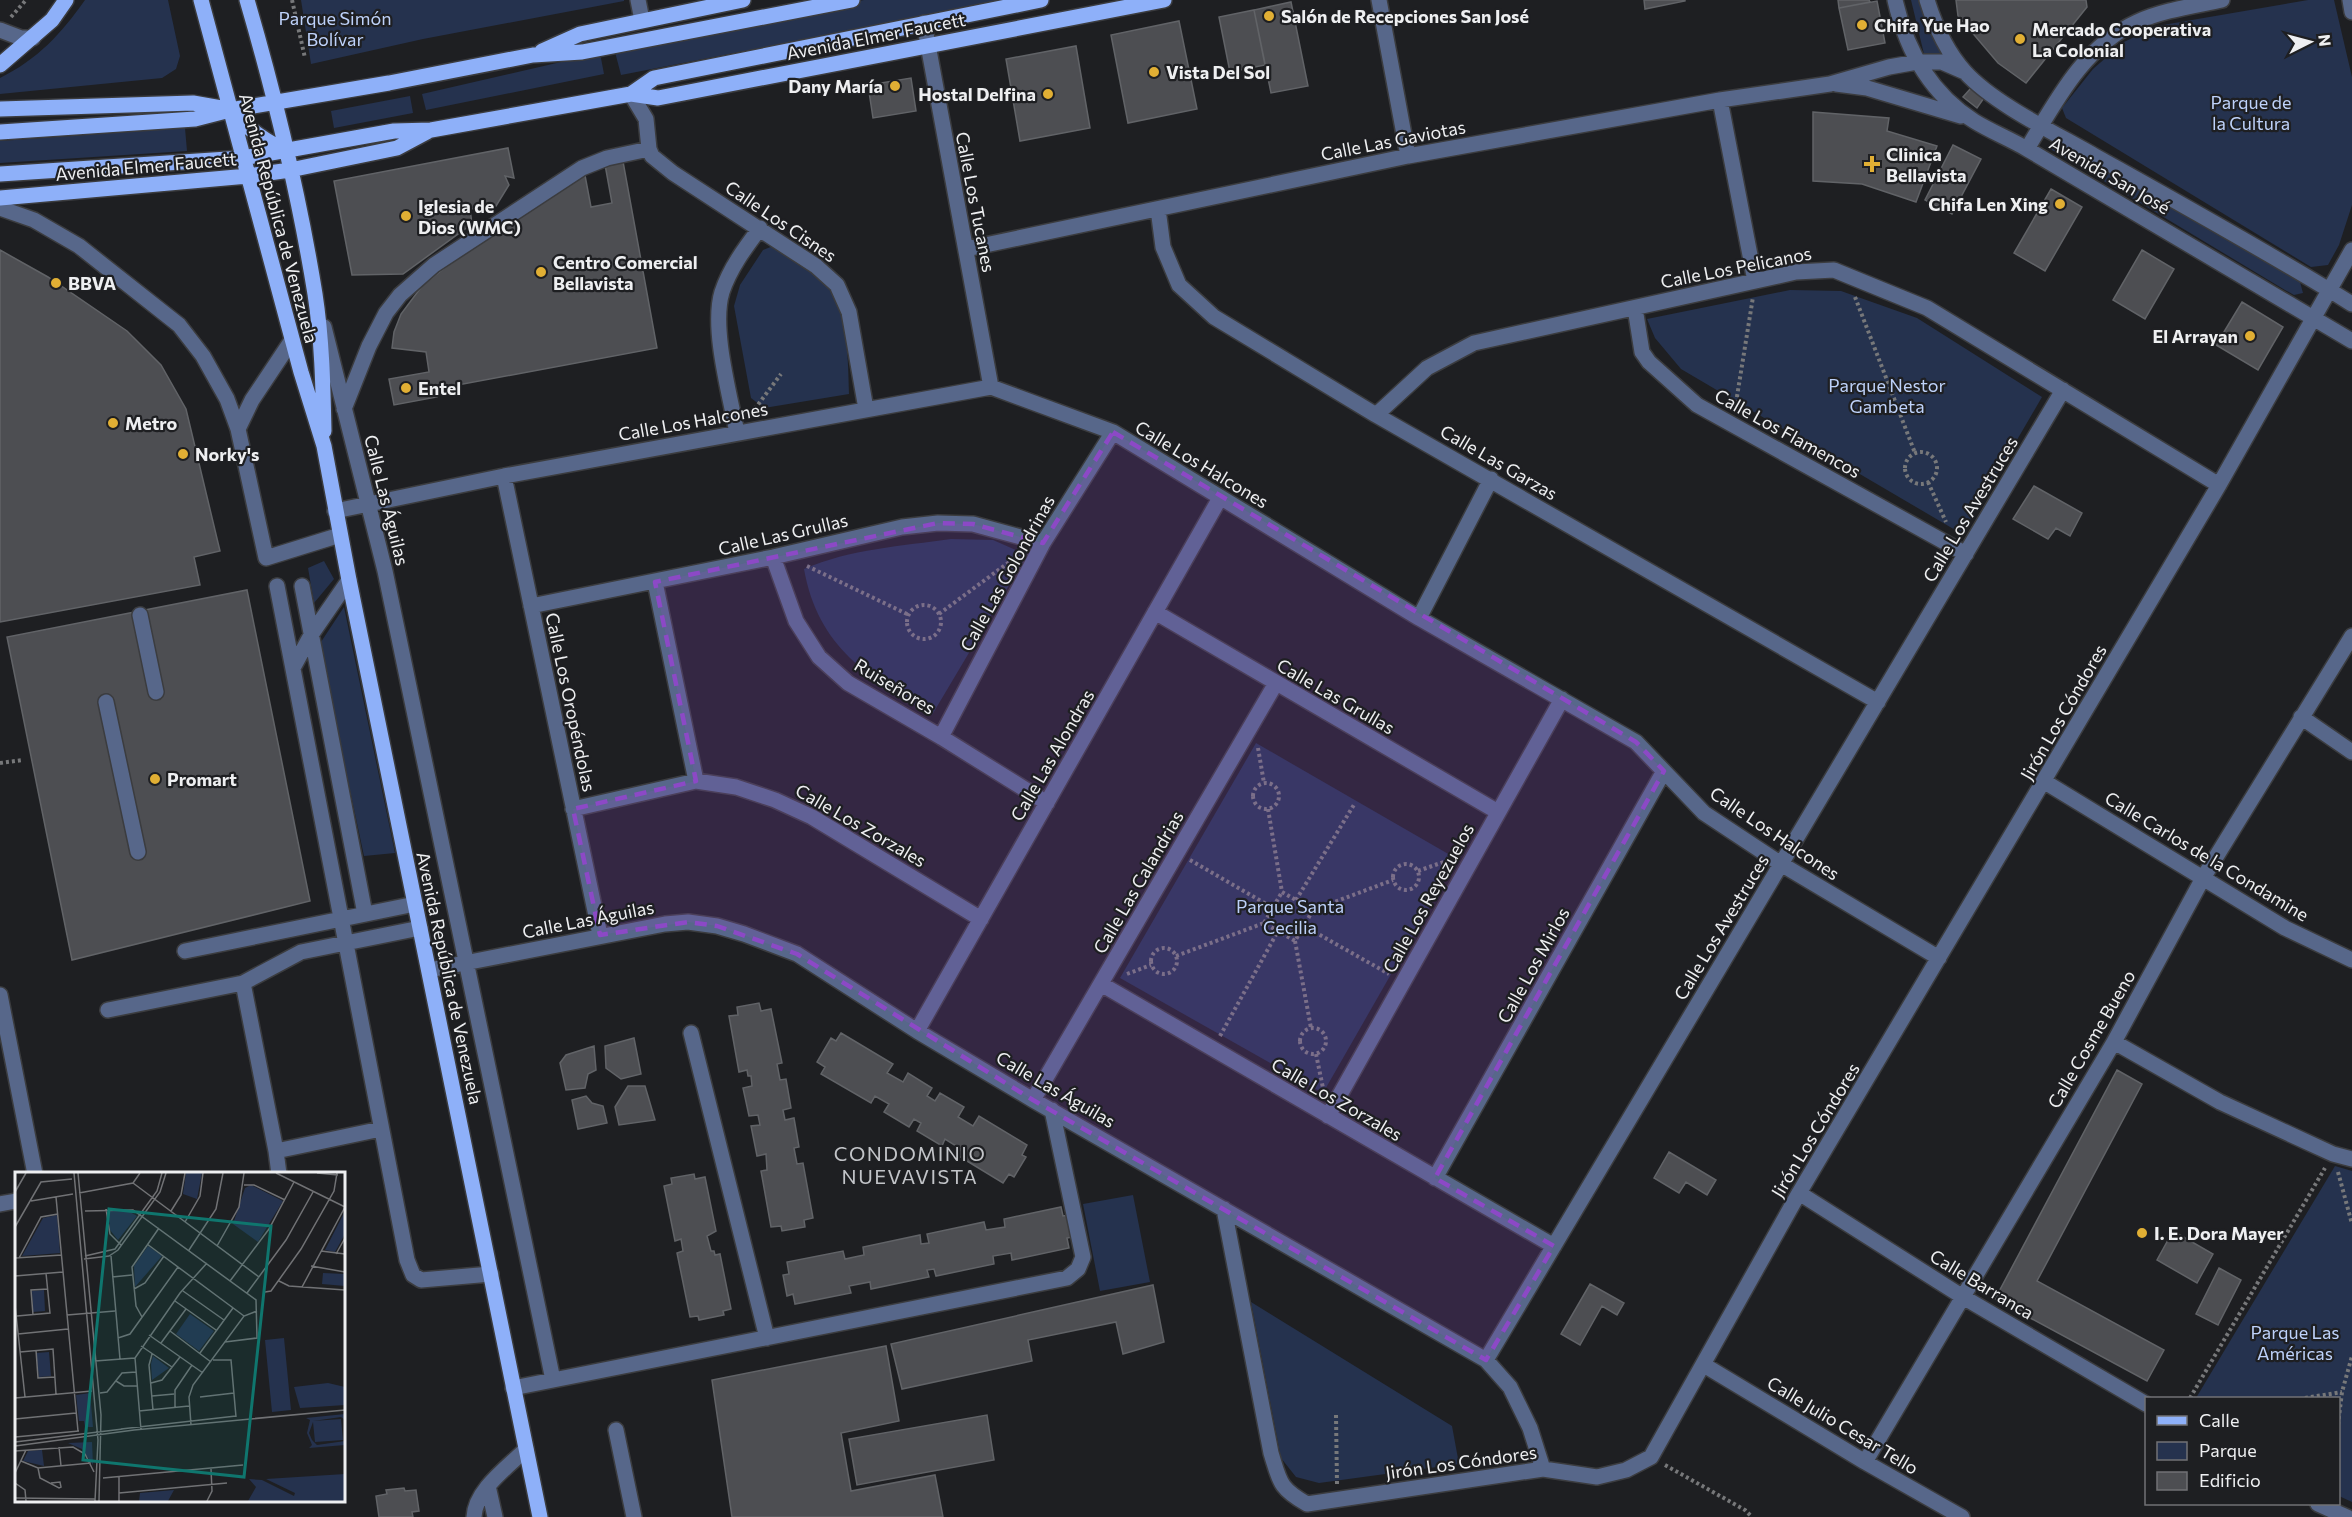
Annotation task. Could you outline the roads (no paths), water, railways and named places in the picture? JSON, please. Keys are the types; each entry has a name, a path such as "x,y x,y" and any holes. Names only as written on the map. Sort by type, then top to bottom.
{"main road":[{"path":"0,66 52,20 66,0"},
{"name":"Avenida República de Venezuela","path":"201,0 292,340 324,446 335,511 540,1517"},
{"name":"Avenida República de Venezuela","path":"247,0 275,103 315,295 322,359 324,446"},
{"path":"257,35 258,0"},
{"path":"534,55 580,34 743,0"},
{"path":"0,132 195,119 230,110 534,55 582,52 852,0"},
{"name":"Avenida Elmer Faucett","path":"631,94 654,78 1041,0"},
{"name":"Avenida Elmer Faucett","path":"0,174 243,158 394,131 432,130 631,94 657,98 1164,0"},
{"path":"0,109 193,103 230,110 246,127 265,141 286,152"},
{"name":"Avenida Elmer Faucett","path":"0,198 248,176 290,170 397,148 432,130"}],"street":[{"path":"638,0 642,20"},
{"path":"1379,0 1408,156"},
{"name":"Avenida San José","path":"1895,0 1909,47 1917,62 1935,87 1974,121 2027,149 2352,341"},
{"name":"Avenida San José","path":"1927,0 1945,45 1965,72 1986,90 2041,125 2352,304"},
{"path":"2027,149 2083,63 2117,33 2159,14 2222,0"},
{"path":"2350,0 2352,12"},
{"name":"Calle Los Tucanes","path":"924,23 991,387"},
{"path":"0,30 21,38 33,38"},
{"name":"Calle Las Gaviotas","path":"966,249 1408,156 1720,99 1830,84 1889,67 1917,62 1942,62 1965,72"},
{"name":"Calle Las Gaviotas","path":"1830,84 1867,88 1974,121"},
{"path":"344,409 369,346 386,313 400,295 434,265 582,168 607,158 649,149 646,119 631,94"},
{"path":"1720,99 1755,281"},
{"name":"Calle Los Cisnes","path":"649,149 652,156 668,169 816,266 837,285 849,312 866,409"},
{"path":"0,208 34,220 79,246 179,325 203,356 227,399 238,429 266,558 340,535"},
{"name":"Calle Las Garzas","path":"1158,209 1163,247 1179,285 1214,317 1377,415 1878,702"},
{"path":"737,433 720,334 719,313 722,293 730,273 760,228"},
{"name":"Jirón Los Cóndores","path":"1224,1209 1271,1453 1281,1486 1293,1496 1308,1504 1544,1469 1597,1477 1626,1470 1651,1457 1799,1193 2045,782 2219,485 2352,250"},
{"name":"Calle Los Pelicanos","path":"1377,415 1427,368 1474,343 1796,272 1834,270 1927,308 2219,485"},
{"name":"Calle Las Águilas","path":"315,295 369,504 553,1380"},
{"name":"Calle Los Flamencos","path":"1635,308 1642,352 1648,362 1696,405 1962,552"},
{"path":"238,429 252,400 292,340"},
{"name":"Calle Los Halcones","path":"335,511 504,476 991,387 1113,432 1419,618 1636,742 1704,813 1781,864 1939,958"},
{"name":"Calle Los Avestruces","path":"1486,1360 1878,702 1962,552 2063,390"},
{"name":"Calle Las Golondrinas","path":"941,737 1041,542 1113,432"},
{"name":"Calle Los Oropéndolas","path":"504,476 600,935"},
{"path":"1419,618 1491,479"},
{"name":"Calle Las Alondras","path":"917,1030 1220,498"},
{"name":"Calle Las Grullas","path":"531,606 655,582 902,528 938,523 973,524 1041,542"},
{"name":"Ruiseñores","path":"778,556 796,621 819,657 848,683 1047,803"},
{"path":"293,668 311,635 349,580"},
{"path":"655,582 696,781"},
{"path":"277,586 406,1260 412,1275 421,1280 490,1274"},
{"path":"302,586 365,914"},
{"name":"Calle Las Grullas","path":"1155,612 1498,812"},
{"path":"140,615 156,693"},
{"name":"Calle Cosme Bueno","path":"1865,1462 2114,1042 2203,878 2352,636"},
{"name":"Calle Las Calandrias","path":"1033,1100 1276,683"},
{"name":"Calle Los Reyezuelos","path":"1328,1116 1562,699"},
{"path":"106,702 138,852"},
{"path":"2301,717 2352,752"},
{"name":"Calle Los Mirlos","path":"1435,1178 1664,771"},
{"name":"Calle Los Zorzales","path":"573,809 696,781 736,788 775,800 812,817 981,919"},
{"name":"Calle Carlos de la Condamine","path":"2045,782 2285,928 2352,960"},
{"path":"185,951 415,904"},
{"name":"Calle Las Águilas","path":"429,970 600,935 688,922 717,926 797,954 1033,1100 1486,1360 1509,1388 1530,1428 1544,1469"},
{"path":"108,1010 243,982 301,952 420,928"},
{"path":"243,982 279,1172"},
{"name":"Calle Los Zorzales","path":"1101,984 1554,1246"},
{"path":"0,995 35,1172"},
{"path":"691,1033 767,1338"},
{"path":"2114,1042 2220,1102 2333,1154 2352,1159"},
{"path":"513,1388 1067,1278 1078,1269 1083,1257 1052,1110"},
{"path":"276,1150 381,1129"},
{"name":"Calle Barranca","path":"1799,1193 1963,1297 2145,1403"},
{"path":"0,1204 15,1201"},
{"name":"Calle Julio Cesar Tello","path":"1704,1365 1865,1462 1962,1517"},
{"path":"616,1430 634,1517"},
{"path":"474,1517 474,1508 488,1486 526,1449"},
{"path":"488,1486 495,1517"},
{"path":"2322,1505 2347,1517"}],"place":[{"name":"Salón de Recepciones San José","path":"1269,16"},
{"name":"Chifa Yue Hao","path":"1862,25"},
{"name":"Mercado Cooperativa La Colonial","path":"2020,39"},
{"name":"Vista Del Sol","path":"1154,72"},
{"name":"Dany María","path":"895,86"},
{"name":"Hostal Delfina","path":"1048,94"},
{"name":"Clinica Bellavista","path":"1872,164"},
{"name":"Chifa Len Xing","path":"2060,204"},
{"name":"Iglesia de Dios (WMC)","path":"406,216"},
{"name":"Centro Comercial Bellavista","path":"541,272"},
{"name":"BBVA","path":"56,283"},
{"name":"El Arrayan","path":"2250,336"},
{"name":"Entel","path":"406,388"},
{"name":"Metro","path":"113,423"},
{"name":"Norky's","path":"183,454"},
{"name":"Promart","path":"155,779"},
{"name":"I. E. Dora Mayer","path":"2142,1233"}],"district":[{"name":"CONDOMINIO NUEVAVISTA","path":"910,1164"}],"park label":[{"name":"Parque Simón Bolívar","path":"335,28"},
{"name":"Parque de la Cultura","path":"2251,112"},
{"name":"Parque Nestor Gambeta","path":"1887,395"},
{"name":"Parque Santa Cecilia","path":"1290,916"},
{"name":"Parque Las Américas","path":"2295,1342"}]}
